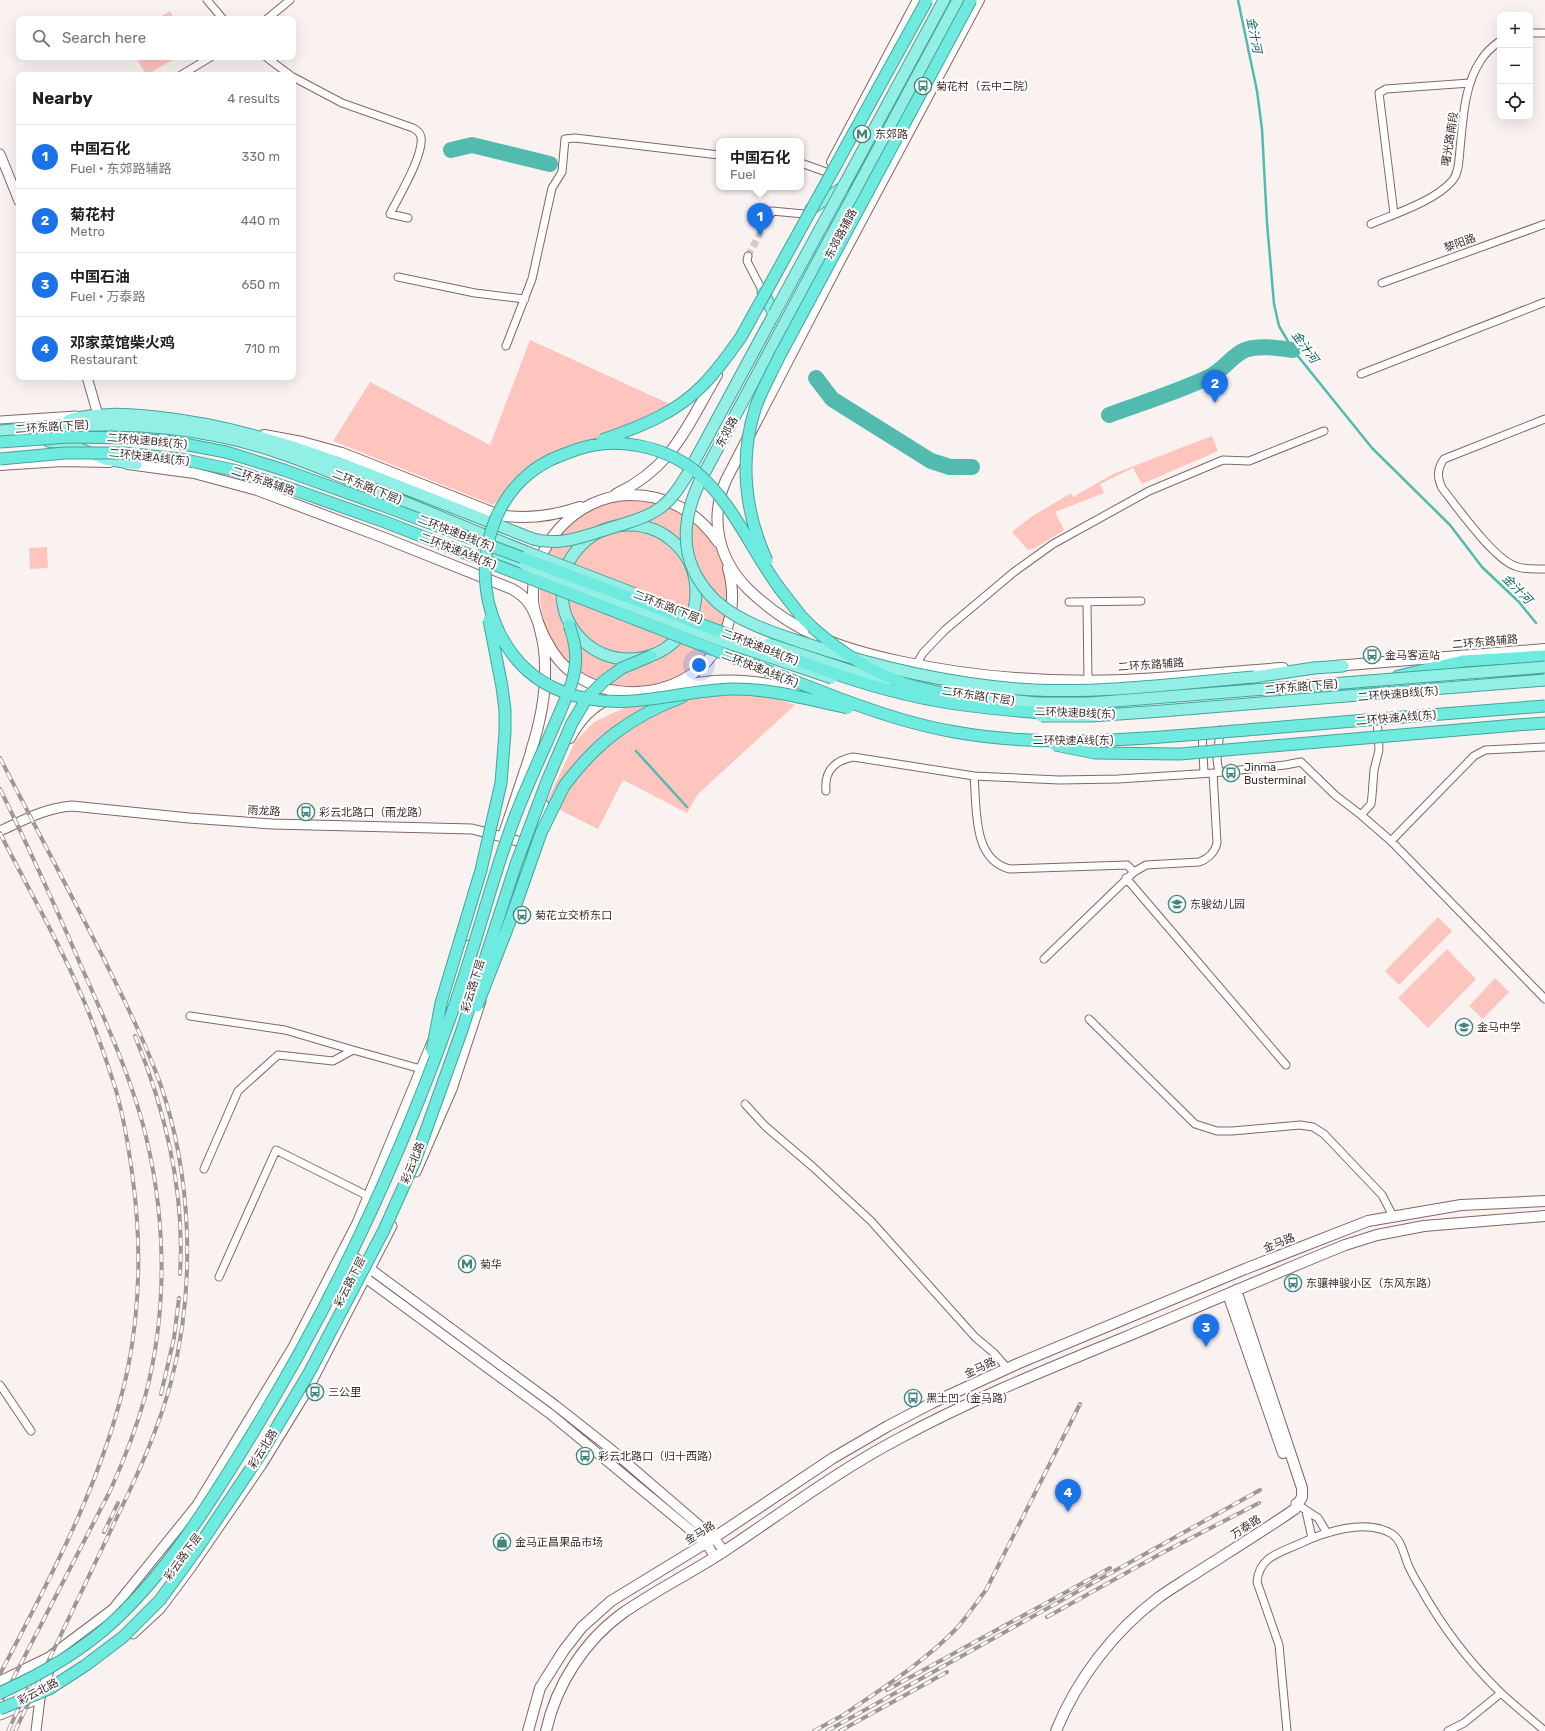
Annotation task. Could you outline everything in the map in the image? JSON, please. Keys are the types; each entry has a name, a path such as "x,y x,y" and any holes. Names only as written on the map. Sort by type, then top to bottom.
{"highway":[{"path":"417,1105 429,1066 442,999 463,934 485,856 501,783 505,732 505,710 485,597 485,575 486,552 491,532 501,509 511,493 524,478 540,465 562,455 651,422 669,412 703,385 720,366 745,330 927,0"},
{"path":"780,589 760,545 748,498 746,454 750,429 756,409 762,391 971,0"},
{"name":"二环快速B线(东)","path":"4,443 69,437 129,438 177,442 226,452 284,470 384,506 850,679 897,693 934,700 1029,712 1072,716 1102,716 1235,708 1545,683"},
{"path":"585,447 613,443 633,444 664,453 688,466 705,480 726,504 763,566 801,616 837,648 868,667 914,686 1029,712"},
{"name":"二环快速A线(东)","path":"0,459 65,453 124,453 188,460 233,470 385,522 782,678 884,715 955,732 1007,739 1043,741 1129,739 1545,705"},
{"path":"485,575 489,607 504,641 524,667 546,684 576,697 608,702 650,700 729,689 759,690 884,715"},
{"path":"417,1105 456,1001 513,824 574,677 577,652 569,625"},
{"path":"433,1112 516,864 547,780 572,723 587,698 604,681 622,668 651,656"},
{"path":"1235,708 1274,699 1353,688 1445,664 1463,661 1545,656"},
{"path":"433,1112 501,946 545,823 564,786 582,764 612,734 655,707 692,693"},
{"path":"1043,741 1056,746 1087,752 1180,754 1545,723"},
{"name":"彩云北路","path":"0,1693 39,1675 78,1651 113,1622 141,1594 210,1502 276,1396 316,1324 364,1230 398,1154 417,1105"},
{"name":"彩云北路","path":"0,1709 49,1689 86,1665 123,1637 160,1600 262,1452 310,1373 384,1230 415,1161 433,1112"}],"main road":[{"path":"532,751 542,712 546,679 544,654 534,603 533,585 536,568 542,553 551,538 562,526 586,507 625,489 651,473 667,458 680,438 763,292 918,0"},
{"name":"东郊路","path":"615,526 644,518 658,510 672,496 687,475 944,0"},
{"name":"东郊路","path":"690,562 686,542 686,526 690,505 699,483 958,0"},
{"name":"东郊路辅路","path":"724,556 719,536 717,513 720,497 726,480 838,264 979,0"},
{"path":"804,214 843,186"},
{"path":"763,292 774,314"},
{"path":"98,418 160,417 302,442 342,453 395,472 487,511 511,517 536,517 566,512 613,497 640,495 660,499 679,506 702,521 711,531 719,543 731,578 733,599 731,618 725,635 717,649 707,662 695,672 682,680 658,690 630,692 616,691 589,683 571,671 554,654 545,640 538,622"},
{"name":"二环东路(下层)","path":"0,431 98,418 223,437 274,452 340,476 536,556 730,630 812,658 885,680 946,692 1007,701 1064,704 1117,702 1545,667"},
{"path":"221,427 276,441 349,466 541,541 566,541 615,526 640,525 652,527 665,532 680,545 701,582 711,595 724,608 741,618 770,631 844,656 891,669 936,679"},
{"name":"二环东路(下层)","path":"4,443 104,437 163,441 220,449 264,462 352,494 543,572 751,651 848,683 944,705 1021,715 1091,716 1545,680"},
{"path":"4,443 30,441 58,442 105,459 136,464"},
{"name":"二环东路辅路","path":"0,465 76,461 136,464 194,473 251,488 343,522 518,592 532,605 538,622"},
{"path":"615,526 593,536 580,548 570,562 566,573 563,595 569,625 583,644 602,656 627,660 651,656 665,650 677,641 688,623 693,608 695,582 690,562"},
{"name":"二环东路辅路","path":"724,556 740,580 770,608 786,620 819,638 855,651 957,673 995,677 1088,680 1148,679 1246,670 1343,666 1545,649"},
{"path":"885,680 897,681 918,678 1013,688 1071,690 1131,687 1254,677 1314,668 1343,666"},
{"path":"562,753 578,724 596,706 616,697 702,682 728,680 758,681 794,689 835,702 904,720 945,728 999,736 1043,738 1109,738 1202,732 1377,717 1545,705"},
{"path":"951,681 963,684 993,698 1007,701"},
{"name":"金马路","path":"528,1731 540,1688 564,1650 582,1627 611,1601 710,1541 833,1458 888,1426 932,1403 1006,1368 1368,1221 1460,1205 1545,1201"},
{"path":"546,1731 557,1693 579,1658 596,1637 622,1613 720,1554 843,1472 897,1439 940,1417 1024,1378 1345,1245 1377,1235 1424,1226 1545,1216"},
{"path":"1232,1292 1296,1489 1296,1496 1299,1506"},
{"name":"万泰路","path":"1049,1731 1070,1688 1086,1664 1103,1642 1133,1611 1155,1592 1299,1506"},
{"name":"万泰路","path":"1056,1731 1076,1691 1091,1667 1108,1646 1138,1615 1159,1598 1299,1506"}],"street":[{"path":"207,0 220,16"},
{"path":"271,16 290,0"},
{"path":"1533,33 1545,33"},
{"name":"曙光路南段","path":"1371,224 1430,198 1445,189 1453,180 1458,165 1463,120 1470,83 1480,60 1497,43"},
{"path":"186,72 206,60"},
{"path":"270,60 286,72"},
{"path":"296,78 342,103 413,128 419,132 421,142 418,156 390,214 408,218"},
{"path":"1394,214 1379,93 1386,89 1470,83"},
{"path":"506,346 532,279 552,188 562,172 565,139 575,138 716,155"},
{"path":"0,154 16,194"},
{"path":"804,164 818,167 826,172"},
{"path":"770,215 772,211 804,214"},
{"name":"黎阳路","path":"1382,283 1545,224"},
{"path":"748,256 746,261 763,292"},
{"path":"398,277 474,293 525,299"},
{"path":"1361,374 1545,302"},
{"path":"0,420 54,416 98,418 88,380"},
{"path":"1545,419 1444,460 1439,466 1438,480 1442,488 1480,537 1506,561 1513,566 1522,568 1545,569"},
{"path":"916,665 923,653 945,630 1014,572 1053,544 1149,491 1223,460 1249,461 1324,431"},
{"path":"1068,602 1087,603 1141,601"},
{"path":"1087,603 1088,680"},
{"path":"1361,815 1371,804 1374,770 1379,750 1377,717"},
{"path":"1044,959 1126,878 1134,872 1146,865 1200,862 1206,859 1216,848 1216,772 1220,730"},
{"path":"1202,732 1204,773"},
{"path":"1391,841 1474,756 1485,750 1545,747"},
{"name":"彩云路下层","path":"0,1681 49,1657 114,1609 197,1505 293,1347 368,1196 421,1069 475,928 503,836 532,751"},
{"name":"彩云路下层","path":"0,1715 40,1698 81,1674 121,1645 160,1609 190,1569 261,1466 307,1391 384,1244 452,1089 530,845 562,753"},
{"path":"826,791 825,779 832,767 843,760 853,757 974,776 1059,780 1118,779 1204,773 1301,762 1335,795 1391,841 1545,999"},
{"path":"974,776 981,840 986,852 993,862 1010,869 1127,865 1134,872"},
{"name":"雨龙路","path":"0,831 43,811 57,807 72,806 189,818 272,824 472,829 503,836 530,845"},
{"path":"1126,878 1286,1065"},
{"path":"190,1016 285,1030 421,1069"},
{"path":"1089,1019 1195,1124 1217,1131 1300,1125 1313,1127 1324,1134 1382,1195 1393,1216"},
{"path":"204,1169 238,1091 278,1055 333,1061 353,1050"},
{"path":"745,1104 765,1126 813,1167 871,1221 975,1337 995,1354 1006,1368"},
{"path":"219,1277 276,1150 368,1196"},
{"path":"343,1249 371,1268 555,1405 607,1446 710,1541 720,1554"},
{"path":"338,1258 549,1413 710,1541"},
{"path":"0,1385 31,1431"},
{"path":"1299,1506 1318,1518 1327,1533"},
{"path":"1299,1506 1312,1538"},
{"path":"1287,1731 1278,1645 1257,1582 1258,1572 1262,1564 1274,1556 1312,1538 1327,1533 1370,1526 1393,1535 1399,1542 1409,1568 1437,1615 1470,1659 1501,1693 1545,1731"},
{"path":"36,1731 40,1698 54,1653"},
{"path":"1448,1731 1464,1723 1501,1693"}],"shaded area":[{"path":"170,11 172,16 162,16"},
{"path":"138,60 173,60 151,72 144,72"},
{"path":"530,340 672,405 649,423 537,466 493,505 333,441 370,382 490,445"},
{"path":"1212,436 1218,451 1142,484 1133,468 1100,484 1104,493 1055,512 1064,530 1035,548 1028,550 1012,532 1031,517 1071,493 1073,497 1113,474"},
{"path":"634,500 652,502 670,508 686,516 700,528 712,542 720,558 726,576 728,594 726,612 720,630 712,646 700,660 686,672 670,680 652,686 634,688 616,686 598,680 582,672 568,660 556,646 548,630 542,612 540,594 542,576 548,558 556,542 568,528 582,516 598,508 616,502"},
{"path":"47,547 48,568 30,569 29,548"},
{"path":"734,683 795,705 698,794 687,813 623,780 598,829 546,803 575,742 594,722 635,703"},
{"path":"1438,917 1452,931 1399,985 1385,971"},
{"path":"1447,949 1476,979 1428,1028 1398,998"},
{"path":"1495,978 1509,992 1483,1019 1469,1006"}],"waterway":[{"name":"金汁河","path":"1238,0 1257,91 1262,129 1267,223 1274,304 1279,326 1293,350 1372,448 1450,525 1482,567 1519,602 1536,623"},
{"path":"451,150 472,145 550,164"},
{"path":"1109,415 1209,377 1219,371 1240,352 1250,348 1262,347 1293,350"},
{"path":"816,378 832,399 931,461 950,467 972,467"},
{"path":"636,751 687,807"}],"tunnel":[{"path":"748,256 770,215"}],"railway":[{"path":"0,758 103,957 154,1067 171,1118 179,1155 187,1232 187,1270 184,1309 179,1346 163,1410 153,1438 135,1478 15,1731"},
{"path":"0,789 32,856 107,1024 136,1101 150,1154 156,1189 162,1259 158,1329 153,1363 134,1433 110,1491 0,1704"},
{"path":"0,833 72,974 99,1040 115,1087 130,1157 136,1203 138,1250 137,1298 132,1345 118,1408 105,1448 91,1487 57,1563 0,1674"},
{"path":"135,1036 156,1094 171,1153 179,1213 181,1243 180,1274"},
{"path":"161,1394 174,1338 179,1298"},
{"path":"842,1716 930,1653 956,1629 968,1615 986,1590 1080,1404"},
{"path":"827,1731 1260,1490"},
{"path":"104,1532 118,1503"},
{"path":"1047,1617 1162,1553 1259,1503"},
{"path":"887,1690 1110,1568"},
{"path":"840,1731 947,1672"},
{"path":"8,1731 33,1678"},
{"path":"814,1731 845,1714"}],"place":[{"name":"菊花村（云中二院）","path":"923,86"},
{"name":"东郊路","path":"862,134"},
{"name":"中国石化","path":"760,236"},
{"name":"菊花村","path":"1215,403"},
{"name":"金马客运站","path":"1372,655"},
{"name":"Jinma Busterminal","path":"1231,773"},
{"name":"彩云北路口（雨龙路）","path":"306,812"},
{"name":"东骏幼儿园","path":"1177,904"},
{"name":"菊花立交桥东口","path":"522,915"},
{"name":"金马中学","path":"1464,1027"},
{"name":"菊华","path":"467,1264"},
{"name":"东骧神骏小区（东风东路）","path":"1293,1283"},
{"name":"中国石油","path":"1206,1347"},
{"name":"三公里","path":"315,1392"},
{"name":"黑土凹（金马路）","path":"913,1398"},
{"name":"彩云北路口（归十西路）","path":"585,1456"},
{"name":"邓家菜馆柴火鸡","path":"1068,1512"},
{"name":"金马正昌果品市场","path":"502,1542"}]}
